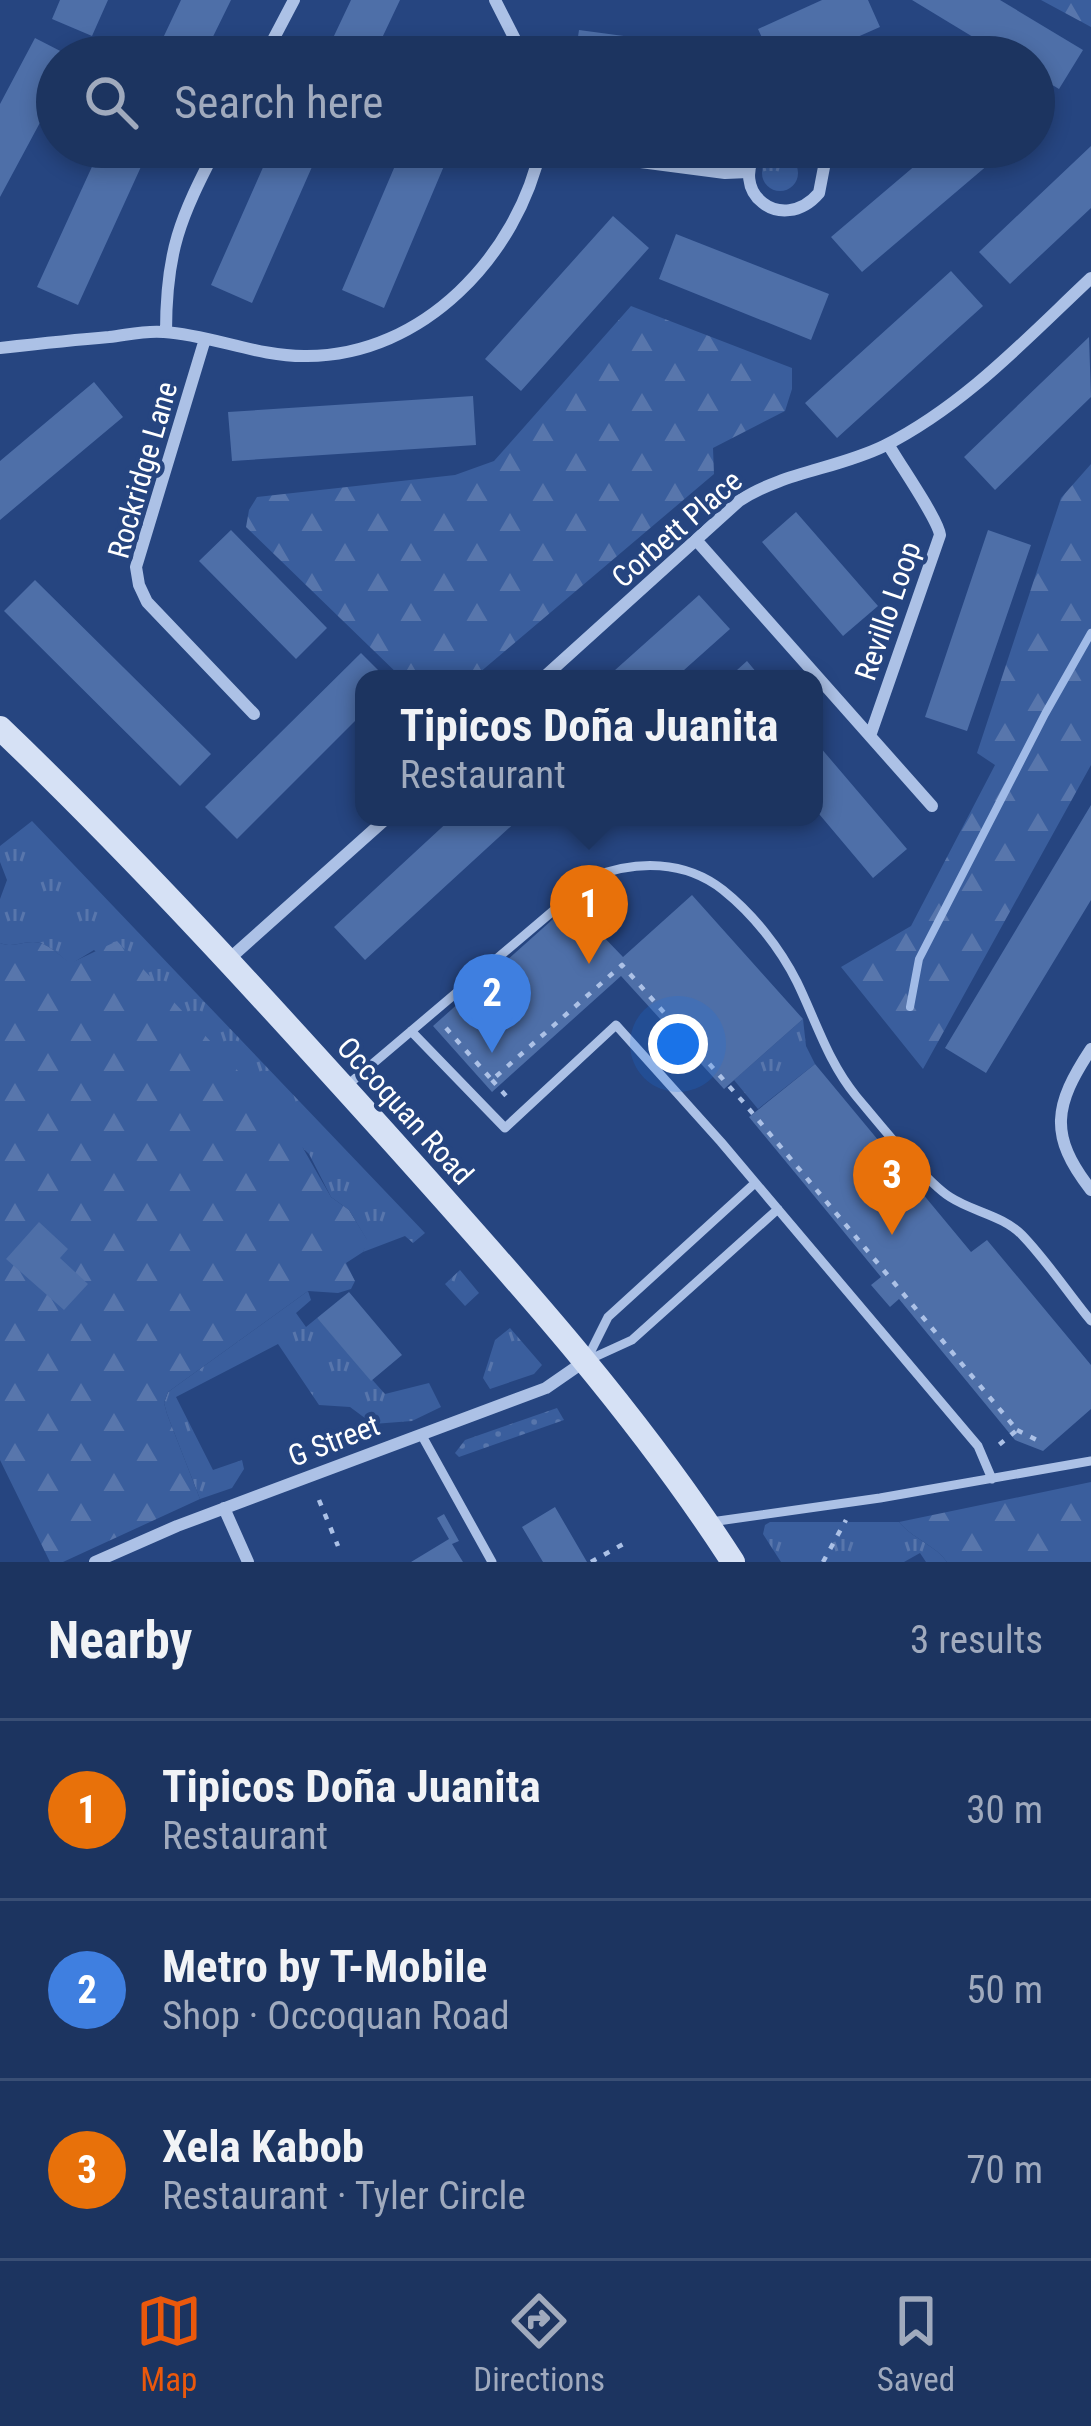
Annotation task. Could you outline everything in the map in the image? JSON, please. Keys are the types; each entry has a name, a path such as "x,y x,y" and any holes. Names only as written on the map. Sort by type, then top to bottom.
{"main road":[{"name":"Occoquan Road","path":"0,728 227,960 586,1360 733,1562"}],"street":[{"path":"275,36 294,0"},
{"path":"495,0 513,36"},
{"path":"166,332 171,246 206,168"},
{"path":"0,348 166,332 306,356 377,344 410,328 475,277 495,253 530,190 536,168"},
{"path":"688,168 748,172"},
{"path":"750,168 757,198 767,206 795,211 819,194 824,168"},
{"name":"Corbett Place","path":"552,670 739,501 758,488 889,444 971,391 1091,278"},
{"name":"Rockridge Lane","path":"205,339 138,556 139,585 147,602 254,714"},
{"name":"Revillo Loop","path":"870,736 940,536 939,523 910,486 889,444"},
{"name":"Revillo Loop","path":"697,541 811,670"},
{"name":"Revillo Loop","path":"823,683 932,806"},
{"path":"227,960 378,826"},
{"path":"1091,1049 1069,1083 1060,1128 1065,1151 1091,1190"},
{"name":"G Street","path":"95,1562 224,1508 552,1385 586,1360"},
{"path":"224,1508 248,1562"}],"lane":[{"path":"344,1088 593,877 642,864 697,874 722,889 782,956 828,1052 853,1092 946,1195 1020,1233 1091,1321"},
{"path":"411,1031 505,1128 616,1025 978,1446 992,1479"},
{"path":"586,1360 608,1317 755,1183"},
{"path":"586,1360 627,1344 778,1209"},
{"path":"421,1434 492,1562"},
{"path":"707,1522 1091,1461"}],"path":[{"path":"492,1080 520,1114"},
{"path":"1017,1430 1043,1443"},
{"path":"319,1500 338,1546"},
{"path":"823,1562 843,1531 847,1503"},
{"path":"591,1562 625,1543"}],"green space":[{"path":"1041,0 1091,0 1091,27"},
{"path":"763,168 797,168 797,180 787,190 773,190 763,180"},
{"path":"631,306 792,368 785,411 713,448 714,474 483,670 394,670 246,527 257,497 455,475 494,461"},
{"path":"1091,464 1091,765 923,1069 841,967 911,926 995,765 977,753 1061,498"},
{"path":"32,821 425,1233 413,1243 405,1236 363,1252 367,1240 349,1210 331,1197 309,1154 94,950 71,964 38,943 0,943 0,899 7,880 0,846"},
{"path":"117,941 292,1129 331,1197 349,1210 368,1241 363,1252 346,1263 355,1281 351,1289 308,1291 168,1392 167,1414 200,1499 63,1562 50,1562 0,1460 0,943 38,943 71,963"},
{"path":"803,1019 806,1046 815,1064 758,1109 734,1080"},
{"path":"460,1270 479,1293 465,1306 445,1284"},
{"path":"308,1291 311,1300 296,1313 306,1327 317,1318 385,1394 429,1383 441,1407 412,1421 373,1424 350,1407 319,1405 278,1344 176,1397 213,1470 242,1460 244,1469 232,1488 200,1499 167,1414 168,1392"},
{"path":"510,1328 542,1365 534,1374 490,1389 483,1378 495,1340"},
{"path":"557,1408 564,1420 459,1457 455,1453 465,1440"},
{"path":"1091,1482 1091,1562 947,1562 899,1522"},
{"path":"770,1522 899,1522 947,1562 926,1562 920,1553 904,1562 781,1562 763,1534"}],"building":[{"path":"60,0 108,0 92,36 52,19"},
{"path":"181,0 231,0 213,36 164,36"},
{"path":"351,0 400,0 383,36 334,36"},
{"path":"822,0 868,0 880,27 860,36 761,36 758,29"},
{"path":"912,0 1000,0 1083,50 1059,89 1055,87 1055,36 971,36"},
{"path":"579,30 624,36 578,36"},
{"path":"36,39 36,130 0,197 0,104"},
{"path":"1091,146 1091,208 1010,284 979,252"},
{"path":"91,168 140,168 78,305 37,287"},
{"path":"263,168 312,168 252,303 211,285"},
{"path":"394,168 443,168 384,308 342,290"},
{"path":"912,168 984,168 862,272 831,237"},
{"path":"613,216 649,248 521,391 485,359"},
{"path":"676,234 829,294 811,340 659,279"},
{"path":"951,271 983,306 837,438 805,403"},
{"path":"1089,337 1091,397 995,490 964,457"},
{"path":"94,382 123,417 0,520 0,461"},
{"path":"473,396 476,445 232,461 228,412"},
{"path":"796,512 878,606 843,636 762,542"},
{"path":"231,530 327,628 296,659 199,561"},
{"path":"988,530 1031,545 967,731 925,717"},
{"path":"35,580 211,754 180,786 4,611"},
{"path":"699,595 730,629 684,670 615,670"},
{"path":"361,653 378,670 355,670 355,721 237,839 205,807"},
{"path":"823,751 907,849 873,878 823,819"},
{"path":"1091,805 1091,900 986,1073 945,1048"},
{"path":"443,826 511,826 365,960 334,927"},
{"path":"692,895 803,1019 724,1089 621,976 492,1092 433,1026 571,903 623,957"},
{"path":"815,1064 971,1252 987,1240 1091,1365 1091,1409 1043,1451 1015,1440 899,1299 890,1307 871,1285 881,1277 749,1117"},
{"path":"39,1222 68,1249 60,1258 88,1284 64,1310 6,1259"},
{"path":"349,1292 402,1355 371,1381 317,1318"},
{"path":"555,1507 587,1562 543,1562 522,1527"},
{"path":"444,1514 459,1541 452,1544 463,1562 411,1562 449,1539 437,1518"}],"waterway":[{"path":"910,1007 919,959 1091,633"}],"place":[{"name":"Tipicos Doña Juanita","path":"589,964"},
{"name":"Metro by T-Mobile","path":"492,1053"},
{"name":"Xela Kabob","path":"892,1235"}]}
